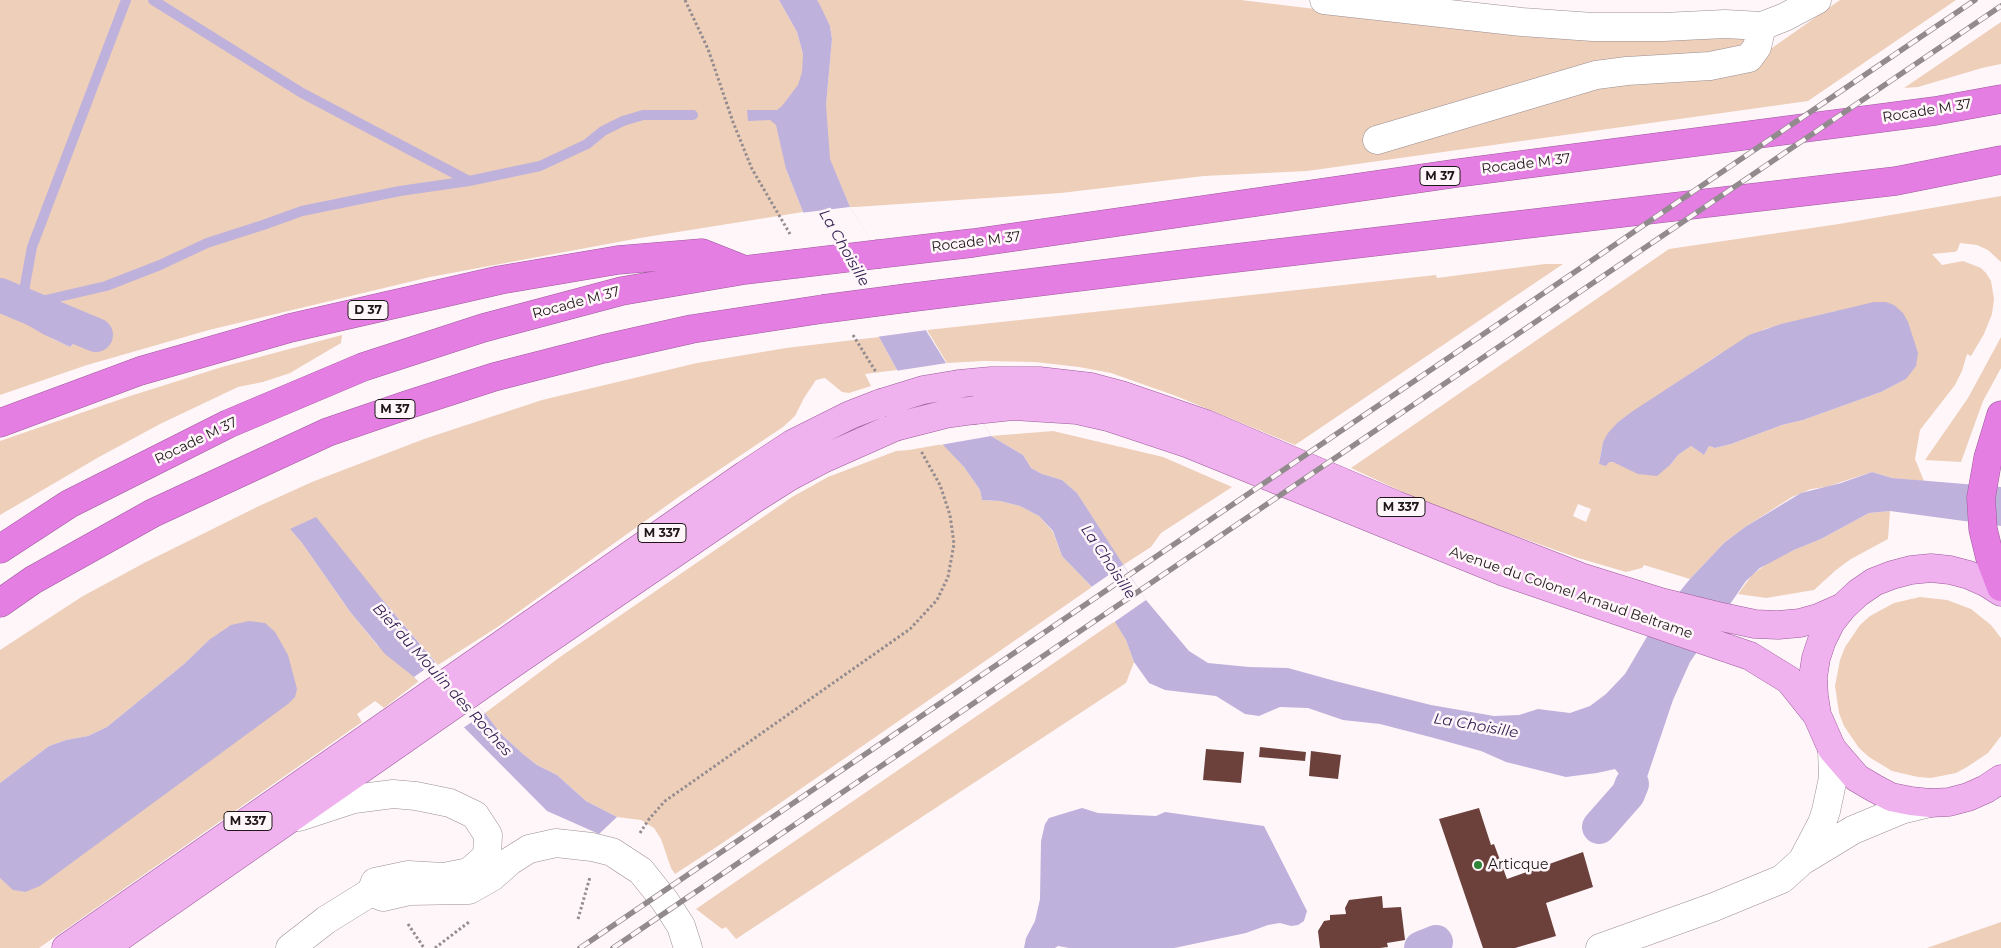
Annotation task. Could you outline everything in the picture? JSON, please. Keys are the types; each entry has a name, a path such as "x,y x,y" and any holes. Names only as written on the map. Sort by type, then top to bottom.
{"highway":[{"name":"Rocade M 37","path":"0,550 69,504 228,424 363,367 483,328 622,291 746,270 973,243 1458,173 1935,111 2001,99"},
{"name":"M 37","path":"0,603 33,580 152,513 328,432 407,404 494,377 603,349 692,329 907,298 1896,181 2001,160"},
{"name":"D 37","path":"0,423 140,371 206,352 290,328 500,280 618,260 702,253 746,270"},
{"path":"2001,415 1988,458 1981,498 1986,543 2001,588"}],"main road":[{"name":"Avenue du Colonel Arnaud Beltrame","path":"104,948 283,823 449,694 792,444 850,415 923,390 991,381 1039,381 1091,387 1121,394 1206,424 1396,504 1581,577 1661,602 1755,624 1778,625 1800,623 1844,607"},
{"name":"Avenue du Colonel Arnaud Beltrame","path":"66,948 449,694 789,477 861,440 895,426 946,414 975,410 1013,406 1077,410 1108,417 1189,444 1504,572 1750,656 1789,680 1817,715"},
{"path":"2001,592 1969,575 1931,568 1911,570 1874,582 1858,593 1831,622 1816,658 1814,687 1817,715 1832,749 1857,778 1891,797 1930,803 1949,802 1968,797 1986,789 2001,779"}],"street":[{"path":"1324,0 1522,22 1593,26 1725,24 1762,26 1785,17 1817,0"},
{"path":"1377,140 1596,75 1627,71 1710,66 1749,58 1758,47 1762,26"},
{"path":"1802,861 1822,824 1826,811 1833,778 1832,749"},
{"path":"283,823 354,799 393,794 416,796 450,803 475,814 488,835 486,856 469,872 444,876 408,875 375,882 372,892 326,920 290,948"},
{"path":"1600,948 1706,910 1782,879 1802,861 1853,830 1880,817 1930,803"},
{"path":"372,892 383,897 410,891 469,890 492,877 510,861 528,849 556,842 592,846 612,852 641,871 665,901 680,926 688,948"}],"path":[{"path":"578,919 590,875"},
{"path":"406,922 424,948"}],"shaded area":[{"path":"0,0 779,0 797,32 803,54 803,66 826,104 832,39 830,26 817,0 1241,0 1447,25 1743,38 1749,49 1772,48 1840,0 1956,0 1808,101 1307,171 1204,176 1061,193 856,207 850,207 830,160 786,169 803,212 640,238 430,277 209,330 87,365 0,395","holes":["100,327 77,340 70,347 51,338"]},
{"path":"2001,22 2001,64 1918,87 1904,88"},
{"path":"2001,196 2001,262 1988,250 1977,245 1960,243 1957,251 1932,254 1942,265 1963,261 1981,268 1991,281 1994,299 1992,314 1984,334 1971,356 1967,354 1955,385 1920,430 1915,459 1924,481 1892,478 1872,472 1826,487 1811,489 1792,497 1745,527 1724,543 1690,579 1644,565 1642,568 1626,572 1575,557 1433,506 1351,468 1669,249 1839,224","holes":["1836,311 1906,379 1881,392 1803,420 1782,425 1731,444 1715,448 1709,446 1704,455 1691,446 1678,455 1671,464 1609,462 1599,464 1603,442 1618,422 1715,357 1765,329","1578,504 1591,509 1586,522 1573,516"]},
{"path":"1545,264 1563,264 1295,445 1176,396 1111,373 1035,362 984,361 947,363 927,330 1436,275 1437,278"},
{"path":"342,335 341,343 290,373 263,382 238,387 160,424 0,515 0,441 127,397 222,367"},
{"path":"879,337 897,370 865,374 871,386 849,393 842,392 825,378 816,380 795,416 783,427 680,496 496,628 438,665 381,598 290,529 351,613 377,645 419,681 384,708 375,701 357,714 362,722 39,948 0,948 0,878 14,890 25,892 209,640 184,664 107,727 88,736 66,740 49,746 0,783 0,650 83,596 146,562 312,482 424,439 542,400 697,363 786,348"},
{"path":"2001,337 2001,368 1983,401 1961,462 1925,460 1968,398"},
{"path":"1053,431 1163,457 1232,487 1161,533 1151,547 1123,565 1077,493 1062,480 1042,474 1031,468 1023,455 991,436"},
{"path":"943,444 964,467 980,490 982,500 1000,501 1020,506 1039,516 1053,532 1062,556 1092,587 675,874 661,839 654,828 641,820 617,817 586,801 557,775 537,765 523,754 501,734 485,713 560,657 792,497 828,477 896,451"},
{"path":"1890,511 1888,539 1851,559 1814,590 1766,598 1738,594 1752,575 1768,563 1821,539 1869,513"},
{"path":"1920,597 1947,600 1971,609 1991,625 2001,638 2001,736 1988,753 1967,767 1956,773 1931,778 1892,771 1869,757 1859,748 1844,726 1839,713 1835,686 1840,660 1845,647 1860,625 1870,616 1894,603"},
{"path":"1115,621 1126,640 1134,662 1126,683 736,939 726,927 722,929 696,909"},
{"path":"2001,922 2001,948 1927,948"}],"water":[{"name":"La Choisille","path":"779,0 817,0 820,5 830,26 832,39 826,105 830,159 850,207 991,436 1023,455 1031,468 1042,474 1062,480 1077,493 1146,600 1189,651 1208,663 1288,668 1431,705 1494,716 1519,715 1538,709 1570,713 1590,706 1606,694 1625,674 1658,618 1690,579 1724,543 1745,527 1801,493 1841,483 1872,472 1892,478 2001,487 2001,526 1890,511 1869,513 1821,539 1794,550 1760,568 1746,581 1690,662 1673,700 1645,783 1629,810 1614,827 1601,817 1624,791 1625,781 1615,769 1566,777 1506,762 1481,751 1434,738 1380,724 1343,720 1308,708 1280,707 1259,716 1245,714 1216,696 1165,690 1149,683 1134,662 1126,640 1106,607 1092,587 1062,556 1053,531 1039,516 1020,506 1000,501 982,500 980,490 964,467 931,432 879,337 824,251 803,212 786,169 776,125 770,120 748,121 747,110 777,110 782,106 798,85 802,72 803,54 797,32"},
{"path":"0,280 100,327 77,340 70,347 0,309"},
{"path":"1874,302 1886,302 1894,305 1903,313 1908,322 1918,353 1916,366 1906,379 1881,392 1803,420 1782,425 1731,444 1715,448 1709,446 1704,455 1691,446 1678,455 1657,476 1638,474 1613,462 1609,462 1606,466 1599,464 1603,442 1618,422 1749,335 1781,324"},
{"path":"316,517 435,662 485,713 501,734 537,765 557,775 586,801 617,817 599,834 547,811 414,677 385,654 351,613 290,529"},
{"path":"249,621 265,623 275,632 288,655 297,689 295,697 40,886 25,892 13,890 0,878 0,783 49,746 66,740 88,736 107,727 184,664 209,640 231,625"},
{"path":"1082,808 1098,813 1156,816 1165,812 1264,826 1307,911 1304,921 1298,925 1291,926 1280,923 1268,925 1246,933 1174,948 1069,948 1058,946 1055,948 1024,948 1026,938 1035,921 1040,899 1041,841 1045,824 1049,818"}],"pier":[{"path":"850,207 927,330 876,337 822,253 800,213"},
{"path":"947,363 991,436 940,445 929,433 895,371"},
{"path":"1123,565 1146,600 1113,623 1090,588"},
{"path":"435,662 485,713 463,728 414,677"}],"building":[{"path":"1260,747 1306,752 1305,761 1259,757"},
{"path":"1206,749 1244,752 1241,783 1203,780"},
{"path":"1311,751 1341,755 1338,779 1309,776"},
{"name":"Articque","path":"1479,808 1491,845 1494,844 1507,879 1583,852 1593,887 1546,903 1556,936 1515,948 1483,948 1439,819"},
{"path":"1382,896 1383,908 1401,907 1405,940 1387,943 1388,947 1380,948 1320,948 1318,931 1324,921 1330,920 1330,915 1346,914 1345,908 1349,900"}],"waterway":[{"path":"126,0 32,247 25,285 24,305 106,286 160,265 207,243 302,211 400,191 469,181"},
{"path":"153,0 302,93 469,181 540,166 587,144 603,131 623,121 643,115 693,115"},
{"name":"Bief du Moulin des Roches","path":"0,295 96,335"},
{"name":"Bief du Moulin des Roches","path":"1599,827 1628,794 1632,784"},
{"name":"Bief du Moulin des Roches","path":"1421,948 1436,942"}],"railway":[{"path":"580,948 1975,0"},
{"path":"613,948 2001,6"}],"place":[{"name":"Articque","path":"1478,865"}]}
